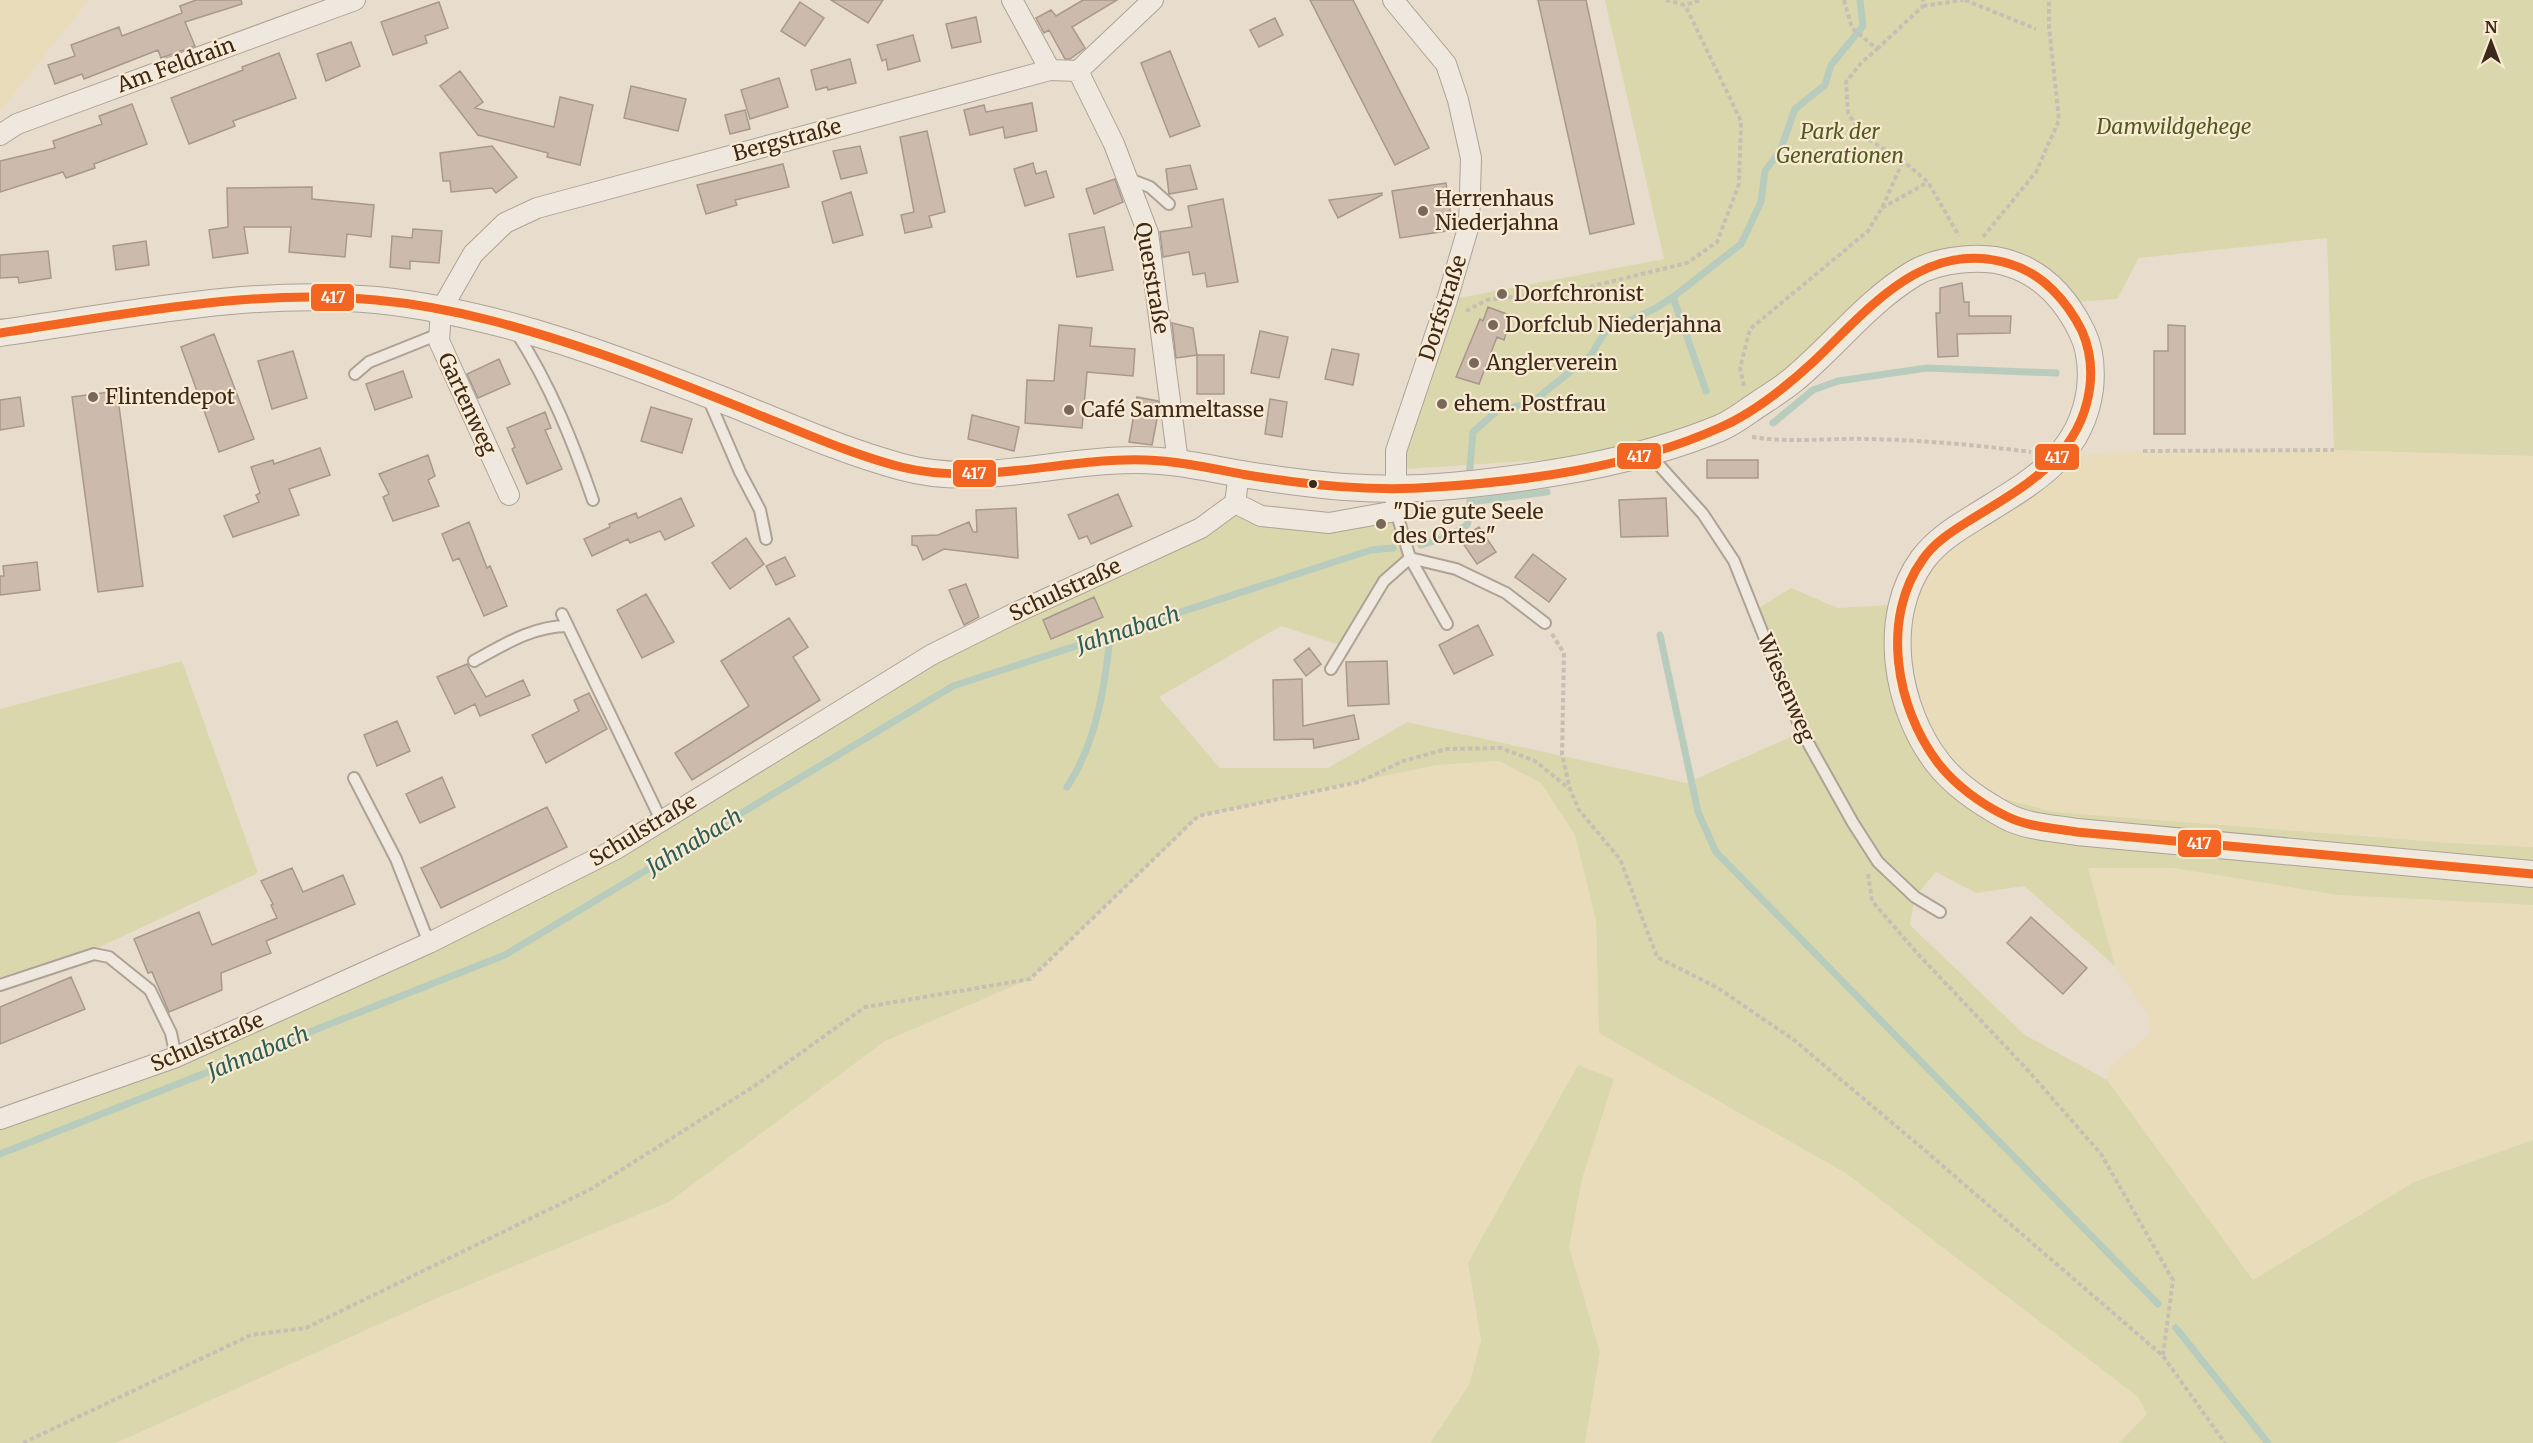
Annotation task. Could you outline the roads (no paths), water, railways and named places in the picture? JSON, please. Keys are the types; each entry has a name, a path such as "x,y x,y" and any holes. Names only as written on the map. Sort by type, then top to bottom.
{"street":[{"name":"Am Feldrain","path":"0,135 17,124 355,0"},
{"path":"1012,0 1050,70"},
{"path":"1078,71 1153,0"},
{"name":"Dorfstraße","path":"1393,0 1446,64 1458,100 1471,158 1470,225 1396,451 1395,501"},
{"name":"Bergstraße","path":"440,322 473,254 505,224 537,208 1050,70 1078,71"},
{"name":"Querstraße","path":"1078,71 1114,144 1148,233 1178,462"},
{"path":"1239,474 1235,503 1261,516 1329,523 1395,501 1452,486 1555,474 1647,452 1726,426 1750,410 1790,383 1877,300 1920,269 1966,250 2005,261 2036,275 2067,303 2088,342 2092,372 2086,411 2076,437 2060,456 2022,488 1953,530 1936,544 1920,563 1910,581 1897,630 1897,661 1903,692 1913,717 1925,744 1941,768 1972,795 2014,821 2077,832 2533,874"},
{"path":"0,333 222,301 313,297 377,301 440,322 512,327 535,333 706,394 856,453 912,470 981,475 1130,459 1178,462 1239,474 1317,485 1395,501"},
{"name":"Gartenweg","path":"440,322 439,341 508,495"},
{"name":"Schulstraße","path":"0,1119 176,1058 429,943 616,849 931,655 1011,615 1201,528 1235,503"}],"lane":[{"path":"1127,178 1150,187 1169,204"},
{"path":"355,374 369,362 440,322"},
{"path":"512,327 557,408 571,438 593,500"},
{"path":"706,394 760,510 766,539"},
{"name":"Wiesenweg","path":"1647,452 1703,514 1734,561 1802,732 1878,862 1916,897 1940,912"},
{"path":"1395,501 1410,558 1447,624"},
{"path":"1410,558 1456,569 1506,593 1545,623"},
{"path":"1331,669 1383,581 1410,558"},
{"path":"562,614 661,820"},
{"path":"474,661 519,636 552,626 568,626"},
{"path":"354,778 396,859 429,943"},
{"path":"0,985 94,954 109,957 150,990 171,1034 176,1058"}],"waterway":[{"path":"1469,479 1473,432 1497,411 1531,403 1591,355 1604,333 1656,308 1673,297 1741,244 1761,202 1765,171 1780,151 1795,109 1825,85 1831,65 1863,26 1860,0"},
{"path":"1673,297 1706,391"},
{"path":"1773,423 1813,390 1838,381 1927,368 2056,373"},
{"path":"1421,545 1450,536 1467,525 1470,516 1470,490"},
{"path":"1470,502 1547,492"},
{"name":"Jahnabach","path":"0,1154 505,955 953,686 1371,550 1393,548"},
{"path":"1660,635 1698,812 1716,852 2158,1304"},
{"path":"1067,787 1085,752 1098,714 1110,636"},
{"path":"2176,1328 2268,1443"}],"place":[{"name":"Herrenhaus Niederjahna","path":"1423,211"},
{"name":"Dorfchronist","path":"1502,294"},
{"name":"Dorfclub Niederjahna","path":"1493,325"},
{"name":"Anglerverein","path":"1474,363"},
{"name":"Flintendepot","path":"93,397"},
{"name":"ehem. Postfrau","path":"1442,404"},
{"name":"Café Sammeltasse","path":"1069,410"},
{"name":"\"Die gute Seele des Ortes\"","path":"1381,524"}],"park label":[{"name":"Damwildgehege","path":"2174,127"},
{"name":"Park der Generationen","path":"1840,144"}]}
